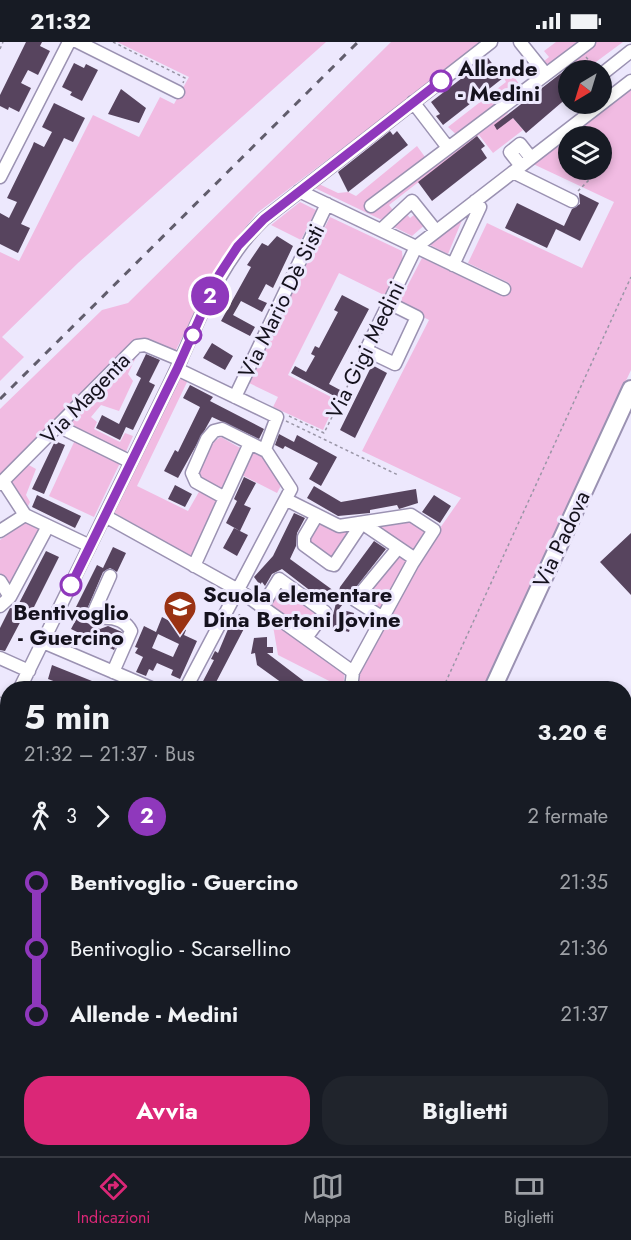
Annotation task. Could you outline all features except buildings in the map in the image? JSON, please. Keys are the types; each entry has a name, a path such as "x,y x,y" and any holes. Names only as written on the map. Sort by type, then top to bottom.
{"main road":[{"name":"Via Padova","path":"496,681 631,389"}],"street":[{"path":"0,177 69,42"},
{"path":"78,42 178,92"},
{"path":"24,681 179,365 219,275 234,252 264,219 491,42"},
{"path":"520,42 544,72"},
{"path":"372,206 585,45"},
{"path":"612,66 631,51"},
{"path":"416,247 631,81"},
{"path":"413,102 446,145"},
{"path":"522,165 570,200"},
{"path":"299,191 504,289"},
{"path":"381,230 412,201 436,231"},
{"path":"453,265 480,207 475,201"},
{"name":"Via Mario Dè Sisti","path":"235,397 327,204"},
{"name":"Via Gigi Medini","path":"366,350 416,247"},
{"path":"366,350 395,364 417,317 389,303"},
{"name":"Via Magenta","path":"1,483 137,346 144,345 179,365"},
{"path":"179,365 235,397 279,415 267,441 266,451"},
{"path":"58,426 131,462"},
{"path":"190,681 287,500 290,485 266,451 218,429 207,439 192,468 196,482 225,498"},
{"path":"194,566 250,443"},
{"path":"1,483 25,515 90,546"},
{"path":"287,500 339,526 411,515 434,530 382,618 353,672 352,681"},
{"path":"0,531 25,515"},
{"path":"317,515 304,537 304,545 334,565 362,523"},
{"path":"105,516 240,591 353,672"},
{"path":"362,523 415,559"},
{"path":"0,606 10,597 48,526"},
{"path":"382,618 355,600 398,548"},
{"path":"110,576 93,614 99,618 111,617 125,624 131,632 112,672"},
{"path":"261,606 279,579 325,612 306,638"},
{"path":"0,581 10,597"},
{"path":"43,642 134,681"},
{"path":"0,658 29,670"}],"path":[{"path":"0,49 3,42"},
{"path":"113,42 185,78 178,92"},
{"path":"585,45 592,60"},
{"path":"570,200 590,180"},
{"path":"445,681 631,277"},
{"name":"Via Gigi Medini","path":"279,415 324,433 366,350"},
{"path":"279,415 398,475"}],"shaded area":[{"path":"117,42 326,42 78,263 2,337 24,357 0,381 0,252 19,261 93,115 139,137 160,97 174,104 189,77"},
{"path":"391,42 483,42 257,213 222,257 174,354 140,340 131,343 0,477 0,409 102,310 128,303"},
{"path":"556,42 623,42 599,60 573,60 571,58 558,60 558,69 506,111 508,113 503,118 507,122 513,118 523,130 493,153 479,135 389,205 396,214 386,222 315,188 319,184 338,193 348,192 356,196 417,146 425,157 436,149 440,154 458,136 448,127 506,82 504,78 511,73 520,85 530,78 534,83 549,69 543,62 549,57 544,51"},
{"path":"631,85 631,370 486,681 354,681 355,673 417,561 461,498 362,451 429,320 398,304 422,258 503,296 509,283 468,263 487,223 582,268 614,202 567,180 612,180 612,126 578,126 594,114 612,114 612,100"},
{"path":"558,142 558,176 531,163"},
{"path":"300,202 316,210 301,240 271,225"},
{"path":"405,212 410,218 418,212 427,223 412,236 392,226"},
{"path":"465,213 448,254 426,243"},
{"path":"330,217 402,251 403,263 388,297 339,273 288,375 337,400 323,430 273,407 278,397 247,382"},
{"path":"140,349 128,374 133,381 119,411 101,405 91,417 97,422 94,429 120,442 125,433 133,436 124,456 64,425"},
{"path":"179,374 189,378 137,486 188,511 200,490 221,499 194,558 113,512"},
{"path":"221,437 242,449 222,488 199,478 205,454"},
{"path":"75,440 120,463 94,517 49,496"},
{"path":"253,450 283,482 277,493 242,475"},
{"path":"27,464 36,469 26,495 30,502 25,512 7,483"},
{"path":"409,520 428,532 414,555 371,524"},
{"path":"27,521 41,528 9,586 0,573 0,540"},
{"path":"321,521 352,530 334,561 308,544"},
{"path":"399,556 407,562 380,611 363,600"},
{"path":"279,585 321,614 307,634 266,605"},
{"path":"272,620 345,669 344,681 329,681 278,655"}],"railway":[{"path":"0,399 358,42"}],"bus line":[{"name":"2","path":"71,585 177,369 219,275 238,246 264,219 441,81"}],"place":[{"name":"Allende - Medini","path":"441,81"},
{"name":"Bentivoglio - Guercino","path":"71,585"},
{"name":"Scuola elementare Dina Bertoni Jovine","path":"180,636"}]}
